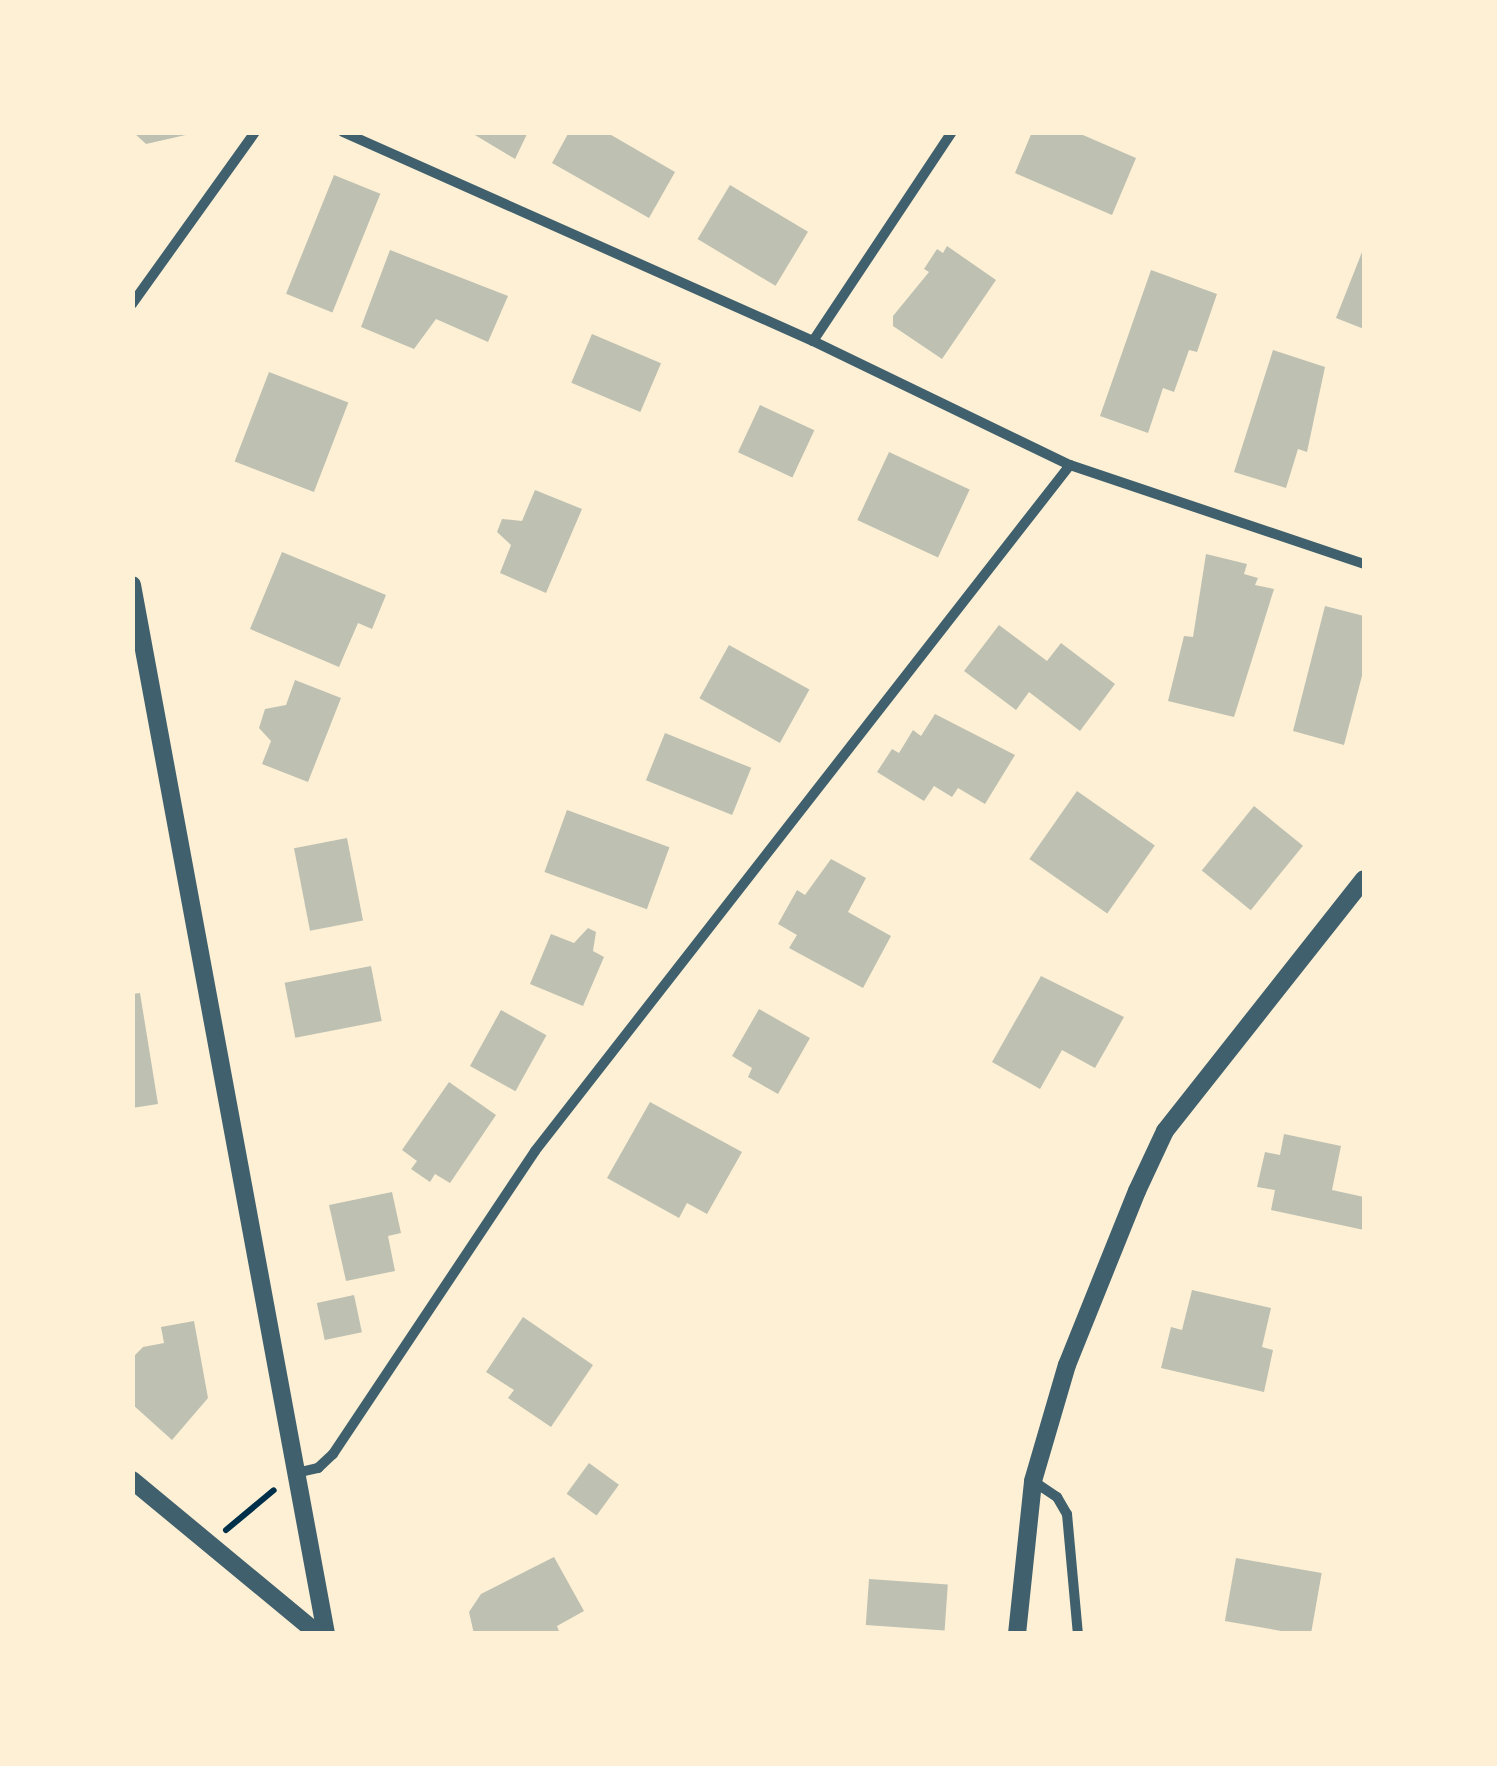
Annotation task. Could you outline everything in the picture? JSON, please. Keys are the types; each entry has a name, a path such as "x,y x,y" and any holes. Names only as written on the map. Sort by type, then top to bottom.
{"street":[{"path":"132,304 255,132"},
{"path":"344,132 813,341 1070,465 1364,564"},
{"path":"813,341 952,132"},
{"path":"296,1473 318,1468 332,1454 535,1151 1070,465"},
{"path":"132,585 326,1634"},
{"path":"1017,1634 1033,1482 1067,1365 1165,1131 1364,879"},
{"path":"132,1480 318,1634"},
{"path":"1033,1482 1057,1497 1067,1514 1078,1634"}],"path":[{"path":"210,1544 296,1473"}],"building":[{"path":"133,132 189,132 190,134 146,144"},
{"path":"470,132 528,132 515,159"},
{"path":"569,132 606,132 675,172 649,218 552,163"},
{"path":"1032,132 1076,132 1136,158 1112,215 1015,173"},
{"path":"334,175 380,194 332,312 286,294"},
{"path":"730,185 808,232 776,286 698,239"},
{"path":"947,246 996,280 942,359 893,326 893,316 929,272 924,269 937,249 943,253"},
{"path":"1364,247 1364,329 1336,318"},
{"path":"390,250 508,296 488,342 436,319 414,349 361,327"},
{"path":"1151,270 1217,294 1197,352 1189,350 1174,392 1163,388 1148,433 1100,416"},
{"path":"592,334 661,363 640,412 571,383"},
{"path":"1273,350 1325,367 1307,452 1298,449 1286,488 1234,472"},
{"path":"269,372 348,402 314,492 235,462"},
{"path":"760,405 814,430 792,477 738,452"},
{"path":"889,452 970,490 938,558 857,520"},
{"path":"535,490 582,509 546,593 500,573 511,545 497,532 502,519 522,521"},
{"path":"282,552 386,595 372,629 358,623 339,667 250,629"},
{"path":"1206,554 1247,564 1244,574 1258,578 1255,585 1274,589 1234,717 1168,701 1184,636 1193,637"},
{"path":"1325,606 1364,616 1364,668 1344,745 1293,731"},
{"path":"999,625 1047,661 1061,643 1115,684 1080,731 1029,692 1016,710 964,671"},
{"path":"729,645 809,690 780,743 699,698"},
{"path":"295,680 341,698 308,782 262,764 271,741 259,728 265,709 286,705"},
{"path":"935,714 1015,755 985,804 958,788 952,797 934,786 924,801 877,772 892,749 899,753 913,730 921,736"},
{"path":"665,733 751,768 732,815 646,780"},
{"path":"1077,791 1155,845 1107,913 1029,859"},
{"path":"1254,806 1303,846 1251,910 1202,871"},
{"path":"567,810 669,847 647,909 544,872"},
{"path":"347,838 363,920 310,931 294,848"},
{"path":"831,859 866,878 848,912 891,936 863,988 789,948 797,935 778,924 797,890 805,895"},
{"path":"588,928 596,932 593,951 604,957 583,1006 530,984 551,934 574,943"},
{"path":"371,966 382,1021 295,1038 285,983"},
{"path":"1041,976 1124,1017 1095,1068 1062,1050 1040,1089 992,1062"},
{"path":"140,993 158,1104 132,1108 132,994"},
{"path":"759,1009 810,1038 778,1094 748,1077 752,1068 732,1056"},
{"path":"501,1010 546,1035 515,1091 470,1066"},
{"path":"449,1082 496,1115 450,1183 435,1174 430,1182 411,1169 417,1161 402,1150"},
{"path":"650,1102 742,1152 707,1214 687,1203 679,1218 607,1178"},
{"path":"1284,1134 1341,1146 1332,1190 1364,1197 1364,1230 1271,1210 1275,1190 1257,1187 1265,1152 1280,1155"},
{"path":"392,1192 401,1233 388,1236 395,1271 346,1281 329,1205"},
{"path":"1192,1290 1271,1308 1262,1347 1273,1350 1264,1392 1161,1368 1171,1327 1182,1330"},
{"path":"354,1295 362,1332 325,1340 317,1303"},
{"path":"523,1317 593,1365 551,1427 508,1398 514,1390 486,1372"},
{"path":"194,1321 208,1398 172,1440 132,1404 132,1358 143,1347 164,1343 161,1327"},
{"path":"589,1463 619,1485 597,1515 567,1494"},
{"path":"554,1557 584,1611 557,1626 560,1634 474,1634 469,1612 481,1594"},
{"path":"1236,1558 1322,1573 1311,1634 1225,1621"},
{"path":"869,1579 948,1585 945,1630 866,1625"}]}
